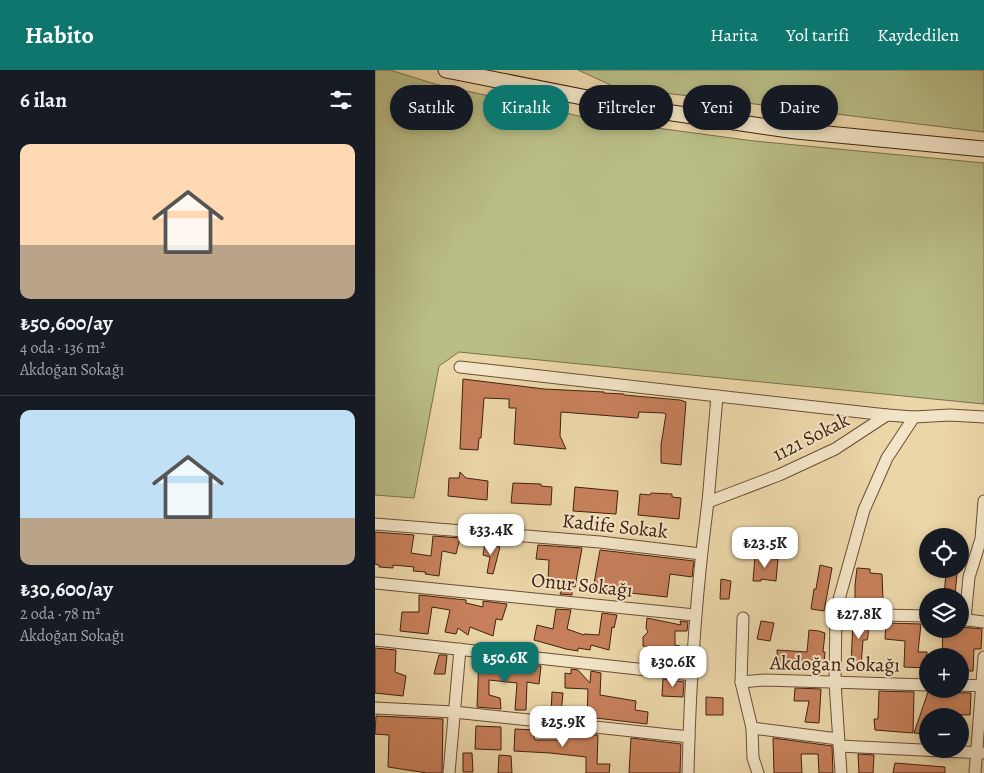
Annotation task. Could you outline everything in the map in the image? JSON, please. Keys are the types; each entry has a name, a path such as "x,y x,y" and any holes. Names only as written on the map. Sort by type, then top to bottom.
{"main road":[{"path":"446,70 638,108 796,131 984,149"}],"street":[{"path":"460,367 887,415 984,417"},
{"path":"688,773 695,615 708,502 717,396"},
{"name":"1121 Sokak","path":"708,502 779,475 835,449 887,415"},
{"path":"841,773 835,682 836,610 864,510 887,458 914,417"},
{"path":"967,588 981,540 984,500"},
{"name":"Kadife Sokak","path":"375,524 600,542 701,554"},
{"name":"Onur Sokağı","path":"375,583 695,615"},
{"path":"836,610 880,615 919,616"},
{"path":"743,618 741,682 752,728 753,758 758,773"},
{"path":"969,620 984,622"},
{"path":"375,640 691,674"},
{"path":"449,773 460,649"},
{"path":"975,773 980,753 984,657"},
{"name":"Akdoğan Sokağı","path":"741,682 765,680 919,685"},
{"path":"969,685 983,686"},
{"path":"375,708 454,712 689,737"},
{"path":"752,728 839,742 980,753"}],"green space":[{"path":"375,70 390,70 440,85 390,85 390,130 473,130 473,92 483,95 483,130 569,130 569,114 579,116 579,130 672,130 754,141 984,163 984,404 459,352 439,366 414,498 375,495"},
{"path":"578,70 984,70 984,132 838,114 838,85 761,85 761,105 751,104 751,85 683,85 683,95 673,94 673,85 611,85"}],"building":[{"path":"463,379 544,389 604,392 686,402 681,465 661,463 661,445 666,414 664,413 639,412 638,418 561,412 560,436 566,449 514,444 516,408 509,408 509,399 484,398 481,438 479,438 478,450 460,449"},
{"path":"460,472 466,478 488,481 487,500 448,496 449,478 459,478"},
{"path":"513,483 541,484 541,486 552,487 551,505 511,503"},
{"path":"575,487 618,491 616,514 573,511"},
{"path":"651,493 672,494 672,497 681,498 679,519 638,515 640,494 650,495"},
{"path":"375,532 414,535 411,553 431,556 433,536 460,538 456,554 442,552 439,576 413,571 414,567 393,565 393,568 379,567 379,565 375,564"},
{"path":"485,543 500,547 493,574 487,573 490,557 483,555"},
{"path":"538,545 582,548 575,587 562,585 562,582 548,582 549,560 536,559"},
{"path":"600,550 694,561 692,577 670,574 667,597 593,589"},
{"path":"755,556 778,559 776,581 761,579 761,581 753,581"},
{"path":"820,565 832,568 824,611 811,609"},
{"path":"857,568 870,569 870,573 882,574 883,600 855,600"},
{"path":"946,578 957,578 956,588 945,588"},
{"path":"721,579 731,581 729,599 720,599"},
{"path":"562,587 572,591 572,595 560,594"},
{"path":"419,595 466,600 466,603 483,607 483,601 507,604 502,620 496,619 493,636 470,627 468,635 458,628 456,634 445,632 450,610 432,607 428,634 400,631 402,612 419,612"},
{"path":"556,609 571,610 567,629 584,635 599,635 602,613 617,615 614,628 612,627 609,650 591,645 590,650 578,648 578,651 534,640 537,625 553,629"},
{"path":"647,618 681,625 680,621 688,622 687,631 675,631 675,645 680,646 680,658 669,656 671,650 643,646 643,637 648,632 646,628"},
{"path":"853,620 869,621 867,640 863,640 861,665 851,665"},
{"path":"761,621 774,623 770,641 757,639"},
{"path":"886,623 919,624 919,668 904,667 905,641 885,639"},
{"path":"969,628 982,629 981,649 974,649 973,671 969,671 969,648 942,648 943,638 969,638"},
{"path":"809,630 825,633 824,667 821,665 800,665 791,667 791,669 778,668 777,650 807,652"},
{"path":"375,648 396,650 395,672 406,676 403,696 375,693"},
{"path":"439,655 447,655 445,674 434,674"},
{"path":"479,659 490,660 489,670 530,671 530,665 541,666 539,684 527,682 526,710 515,710 517,683 489,680 489,695 500,698 501,709 477,707"},
{"path":"571,669 578,670 590,683 591,671 601,673 600,695 636,701 635,710 648,712 647,724 587,717 588,689 565,688 565,673 571,674"},
{"path":"663,679 684,682 683,697 662,696"},
{"path":"795,688 821,689 819,723 805,722 809,701 794,701"},
{"path":"879,691 914,692 913,733 875,730 874,719 878,719"},
{"path":"552,692 563,693 561,714 551,714"},
{"path":"969,693 971,693 970,715 969,708 923,708 926,698 969,698"},
{"path":"706,697 723,698 723,715 706,715"},
{"path":"376,716 443,719 442,773 427,773 388,767 389,735 375,734"},
{"path":"919,718 919,733 914,733"},
{"path":"476,726 501,727 501,750 475,749"},
{"path":"515,729 535,730 534,739 536,740 562,740 563,734 598,735 597,764 610,764 609,773 586,773 586,757 514,751"},
{"path":"631,738 681,744 680,773 629,773"},
{"path":"773,738 832,746 833,773 819,773 818,754 801,754 802,773 774,773"},
{"path":"463,753 472,753 473,772 463,772"},
{"path":"858,754 874,755 873,773 859,773"},
{"path":"499,755 511,756 512,773 498,773"},
{"path":"895,763 945,767 945,773 893,773"}]}
